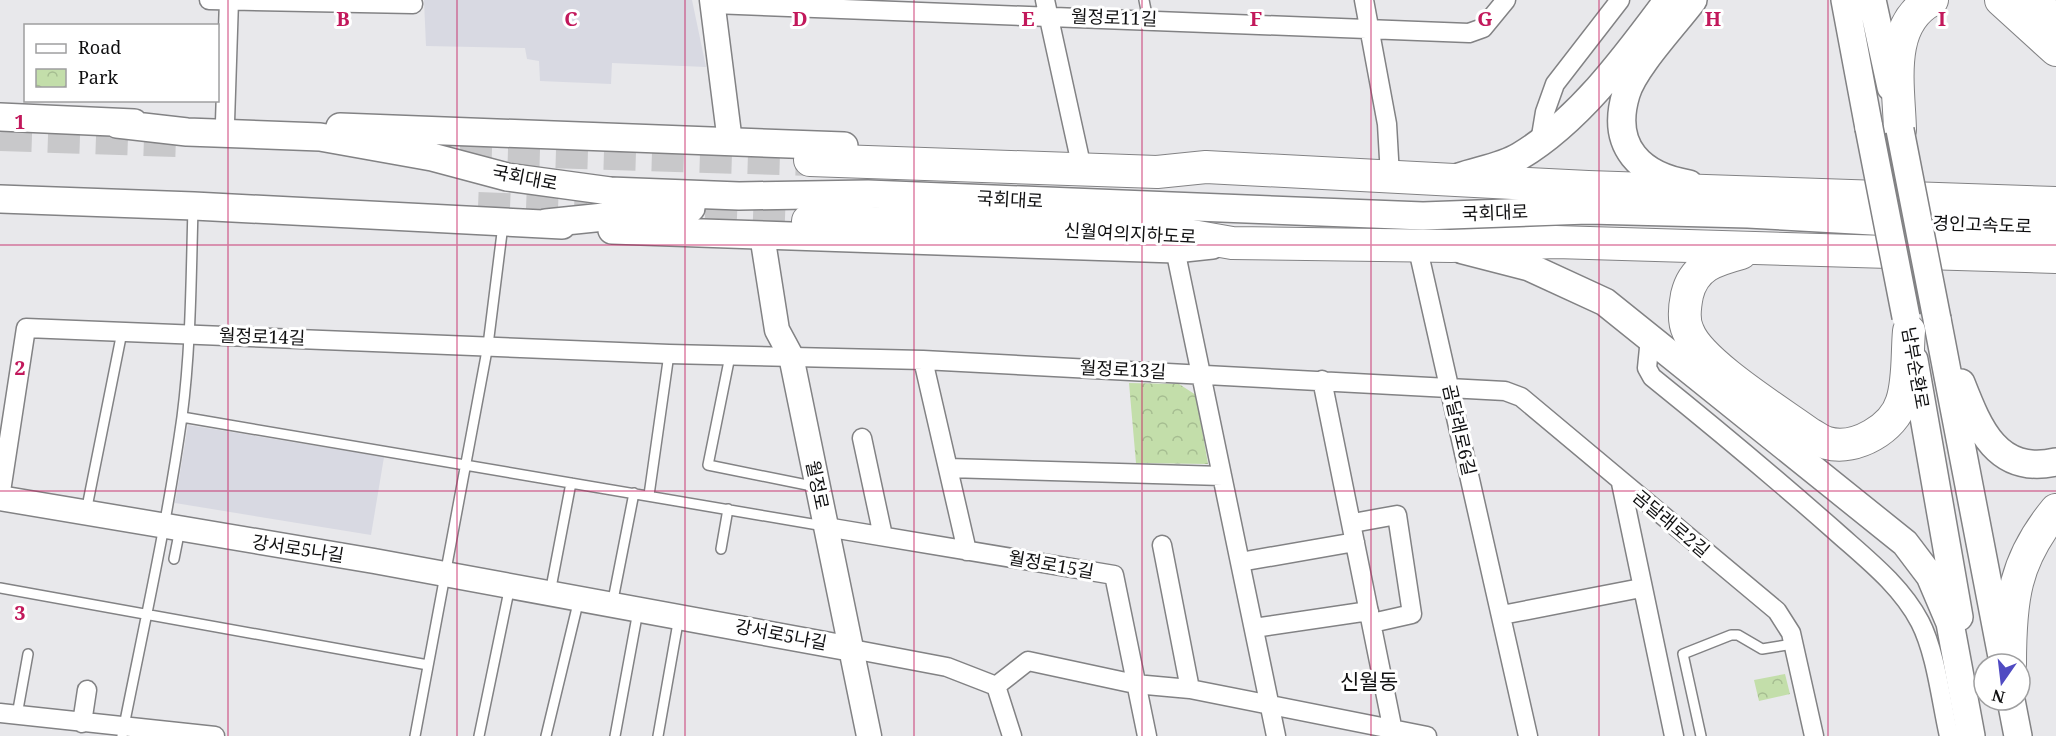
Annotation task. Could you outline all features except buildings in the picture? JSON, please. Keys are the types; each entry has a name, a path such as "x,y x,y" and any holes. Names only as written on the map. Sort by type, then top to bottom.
{"highway":[{"path":"1900,130 1898,53 1904,33 1914,16 1932,0"},
{"path":"2001,0 2056,50"},
{"path":"810,160 1157,172 1206,167 1449,180 2056,203"},
{"name":"신월여의지하도로","path":"808,221 1174,233 1232,243 1451,246 1556,243 1762,248"},
{"name":"경인고속도로","path":"1908,223 2056,227"},
{"path":"1762,248 1723,258 1701,268 1690,283 1684,306 1687,331 1703,355 1810,434 1828,443 1845,444 1864,439 1882,429 1895,416 1903,400 1907,324"},
{"name":"경인고속도로","path":"1762,248 2056,257"},
{"path":"2010,652 2010,621 2021,564 2056,510"}],"main road":[{"path":"1449,180 1501,165 1519,157 1540,142 1586,101 1632,49 1668,0"},
{"path":"1693,0 1635,75 1626,94 1624,139 1633,158 1647,170 1671,181 1729,191"},
{"path":"1833,0 1855,46"},
{"name":"남부순환로","path":"1845,0 1907,324 1980,736"},
{"name":"남부순환로","path":"1872,0 1939,325 2002,652"},
{"path":"2036,0 2056,19"},
{"path":"0,117 117,124 189,120 1079,155 1206,167"},
{"name":"국회대로","path":"117,124 187,132 320,137 432,157 507,177 610,191 739,196 868,194 1423,216 1588,210 1748,214 1908,223"},
{"path":"0,199 546,223 612,230 1175,249 1232,243"},
{"name":"국회대로","path":"546,223 708,206 850,203 1421,227 1583,221 2056,238"},
{"path":"1451,246 1557,277 1605,302 1905,543 1929,576 1950,623 1971,736"},
{"path":"1939,325 1976,420 1986,439 2001,453 2019,463 2037,465 2056,462"},
{"path":"2013,712 2018,736"}],"street":[{"path":"209,0 413,4"},
{"path":"225,122 229,0"},
{"path":"1364,0 1387,124 1390,176"},
{"name":"월정로11길","path":"713,2 1047,8 1148,20 1477,32 1506,0"},
{"path":"1540,142 1545,112 1555,84 1620,0"},
{"path":"713,2 729,142"},
{"path":"1047,8 1079,155"},
{"name":"월정로","path":"762,235 777,330 791,356 869,736"},
{"name":"곰달래로6길","path":"1417,245 1528,736"},
{"path":"1175,249 1276,736"},
{"name":"월정로14길","path":"0,498 26,328 669,354 791,356"},
{"path":"1650,338 1647,368 1652,377 1770,473 1879,570 1900,594 1919,622 1928,643 1949,736"},
{"name":"월정로13길","path":"791,356 923,360 1450,387"},
{"path":"923,360 967,550"},
{"path":"1322,380 1394,733"},
{"name":"곰달래로2길","path":"1450,387 1505,391 1521,397 1621,483 1777,611 1785,621 1793,644 1814,736"},
{"path":"862,438 883,536"},
{"path":"948,468 1222,476"},
{"path":"1621,483 1641,588 1674,736"},
{"name":"강서로5나길","path":"0,498 550,592 852,649"},
{"path":"1254,628 1412,614 1397,515 1353,523"},
{"name":"월정로15길","path":"826,527 1114,575 1147,736"},
{"path":"1240,562 1355,543"},
{"path":"1162,545 1190,689"},
{"path":"1502,615 1641,588"},
{"path":"852,649 947,667 996,686"},
{"path":"996,686 1028,661 1135,684 1190,689 1394,733 1427,736"},
{"path":"996,686 1012,736"},
{"path":"82,723 87,690"},
{"path":"8,714 82,723 123,732 215,736"}],"lane":[{"path":"1144,0 1148,20"},
{"path":"174,559 172,528 189,334 194,206"},
{"path":"415,736 488,345 504,222"},
{"path":"86,513 122,332"},
{"path":"649,495 669,354"},
{"path":"730,356 708,465 817,487"},
{"path":"182,417 826,527"},
{"path":"550,592 571,483"},
{"path":"612,604 634,493"},
{"path":"721,549 728,509"},
{"path":"123,732 146,614 172,528"},
{"path":"479,736 510,585"},
{"path":"0,588 428,665"},
{"path":"546,736 579,599"},
{"path":"615,736 639,609"},
{"path":"658,736 679,616"},
{"path":"1701,736 1683,654 1731,635 1738,635 1762,649 1793,644"},
{"path":"8,714 28,654"}],"shaded area":[{"path":"424,0 692,0 706,67 612,63 611,84 540,81 539,61 527,59 525,48 426,46"},
{"path":"188,425 384,457 371,535 175,503"}],"green space":[{"path":"1129,383 1179,384 1196,395 1208,464 1136,463"},
{"path":"1785,674 1790,694 1759,701 1754,680"}],"tunnel":[{"path":"0,135 176,141"},
{"path":"412,148 810,160"},
{"path":"478,208 587,212"},
{"path":"657,215 808,221"}],"district":[{"name":"신월동","path":"1369,682"}]}
